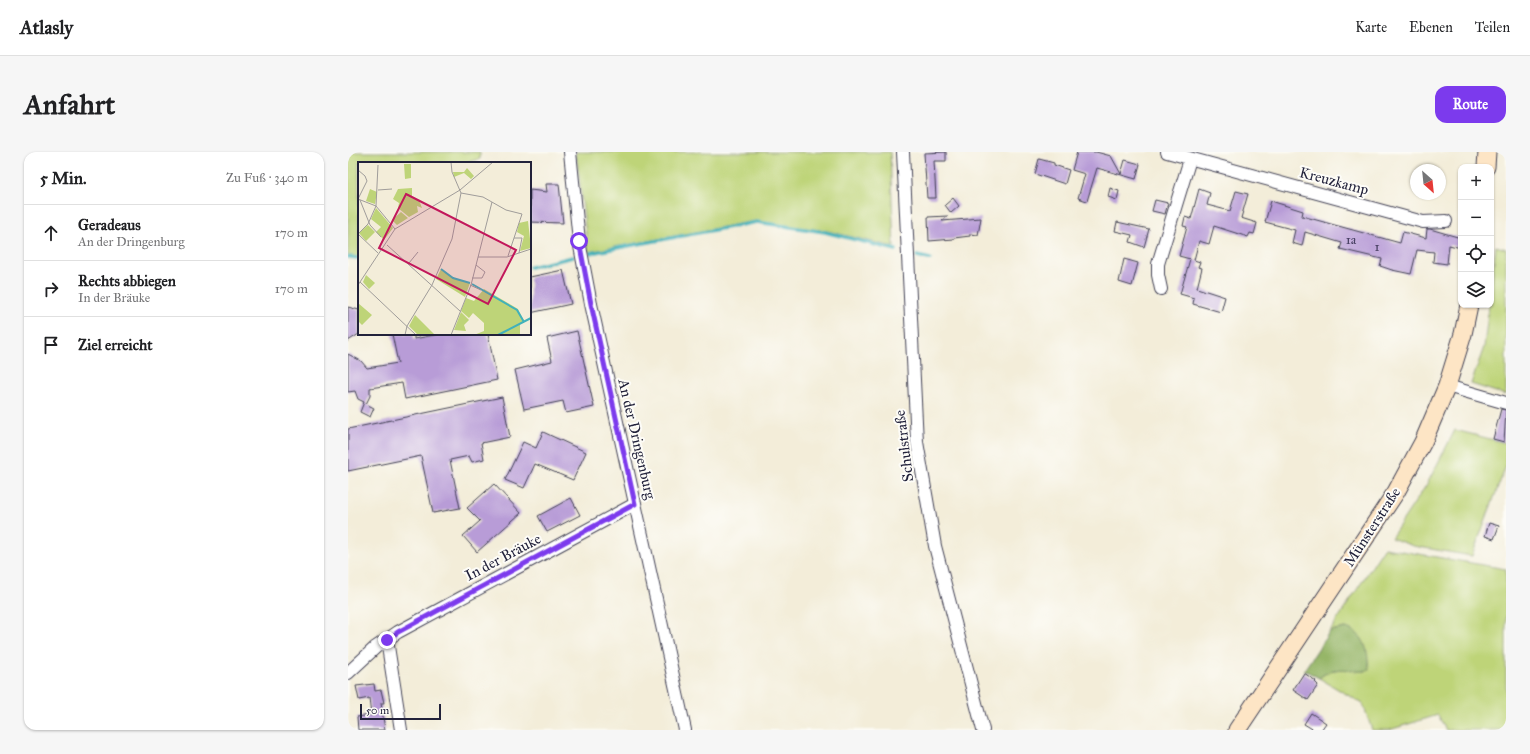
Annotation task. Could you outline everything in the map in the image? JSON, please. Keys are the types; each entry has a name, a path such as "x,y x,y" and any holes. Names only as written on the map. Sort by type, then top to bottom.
{"main road":[{"path":"1486,164 1487,152"},
{"name":"Münsterstraße","path":"1238,730 1396,492 1423,442 1447,386 1463,334 1468,308"}],"street":[{"name":"An der Dringenburg","path":"570,152 582,255 685,730"},
{"name":"Schulstraße","path":"902,152 917,442 935,546 983,730"},
{"name":"Kreuzkamp","path":"1167,152 1423,222 1446,221"},
{"path":"1161,289 1158,275 1158,264 1190,159"},
{"path":"1447,386 1506,403"},
{"name":"In der Bräuke","path":"348,673 376,647 398,632 635,504"},
{"path":"387,640 401,730"}],"green space":[{"path":"348,152 480,152 480,159 467,162 358,162 358,257 348,256"},
{"path":"576,152 890,152 894,247 827,231 755,221 588,252"},
{"path":"1496,246 1506,249 1506,395 1471,384 1484,347 1489,308 1494,308 1494,262"},
{"path":"1455,430 1506,443 1506,466 1472,556 1413,546 1391,538 1427,484"},
{"path":"1384,548 1506,569 1506,730 1446,730 1438,715 1389,730 1372,730 1363,704 1319,678 1331,671 1341,669 1366,671 1346,628 1330,631"},
{"path":"1346,628 1358,635 1365,644 1369,669 1364,671 1341,669 1334,670 1319,678 1304,670 1330,631"}],"building":[{"path":"946,152 946,161 934,161 936,198 927,198 924,153"},
{"path":"1077,152 1096,152 1111,156 1121,174 1125,160 1140,164 1136,179 1097,168 1087,201 1078,198 1085,174 1072,170"},
{"path":"1039,159 1054,163 1054,165 1069,170 1065,184 1035,174"},
{"path":"546,184 559,184 563,223 531,222 531,190 547,192"},
{"path":"1110,188 1119,191 1117,200 1108,197"},
{"path":"1199,189 1210,193 1207,205 1230,211 1236,191 1248,194 1241,218 1257,223 1254,234 1250,233 1248,237 1214,226 1209,244 1199,241 1194,260 1200,262 1198,267 1202,268 1197,288 1225,297 1221,312 1193,304 1194,298 1180,294 1190,259 1179,256 1187,227 1183,226 1185,217 1191,219"},
{"path":"953,198 959,206 951,213 945,205"},
{"path":"1155,200 1168,203 1165,214 1152,211"},
{"path":"1271,201 1303,211 1302,216 1400,243 1403,232 1426,238 1427,229 1430,229 1458,237 1458,247 1449,245 1447,264 1433,262 1434,252 1417,250 1411,274 1380,266 1382,259 1340,249 1342,243 1305,232 1302,246 1292,243 1295,230 1265,222"},
{"path":"948,216 942,221 981,218 978,235 970,234 970,236 954,239 929,241 928,217"},
{"path":"1117,222 1149,229 1144,247 1130,242 1132,235 1115,231"},
{"path":"1124,259 1138,263 1132,286 1119,282"},
{"path":"563,270 571,304 531,313 531,277"},
{"path":"348,307 358,310 358,335 348,341"},
{"path":"577,331 594,407 566,413 563,401 524,409 515,370 552,361 547,338"},
{"path":"392,335 414,335 414,339 435,335 488,335 497,380 405,399 402,383 370,388 370,396 366,404 374,408 370,417 360,412 364,402 358,399 355,391 348,392 348,354 361,361 367,368 398,363"},
{"path":"502,397 510,437 481,443 484,459 472,462 469,456 450,460 460,508 433,513 421,456 348,471 348,429"},
{"path":"1501,409 1506,410 1504,442 1493,439"},
{"path":"543,432 586,452 573,480 535,464 524,488 505,480 523,442 536,448"},
{"path":"494,484 521,513 477,552 463,536 480,521 467,508"},
{"path":"571,498 580,515 547,532 538,516"},
{"path":"1489,523 1499,526 1494,539 1485,536"},
{"path":"1304,673 1316,681 1315,682 1318,685 1308,700 1293,690"},
{"path":"374,684 375,691 381,690 384,703 381,703 385,730 358,730 357,717 371,715 369,698 359,700 356,686"},
{"path":"1311,713 1326,723 1321,730 1314,730 1304,724"}],"waterway":[{"path":"590,253 757,222 825,232 896,250"},
{"path":"917,256 930,259"},
{"path":"348,257 358,258"},
{"path":"531,267 573,257"}],"route":[{"path":"387,640 398,632 635,504 591,304 579,241"}]}
